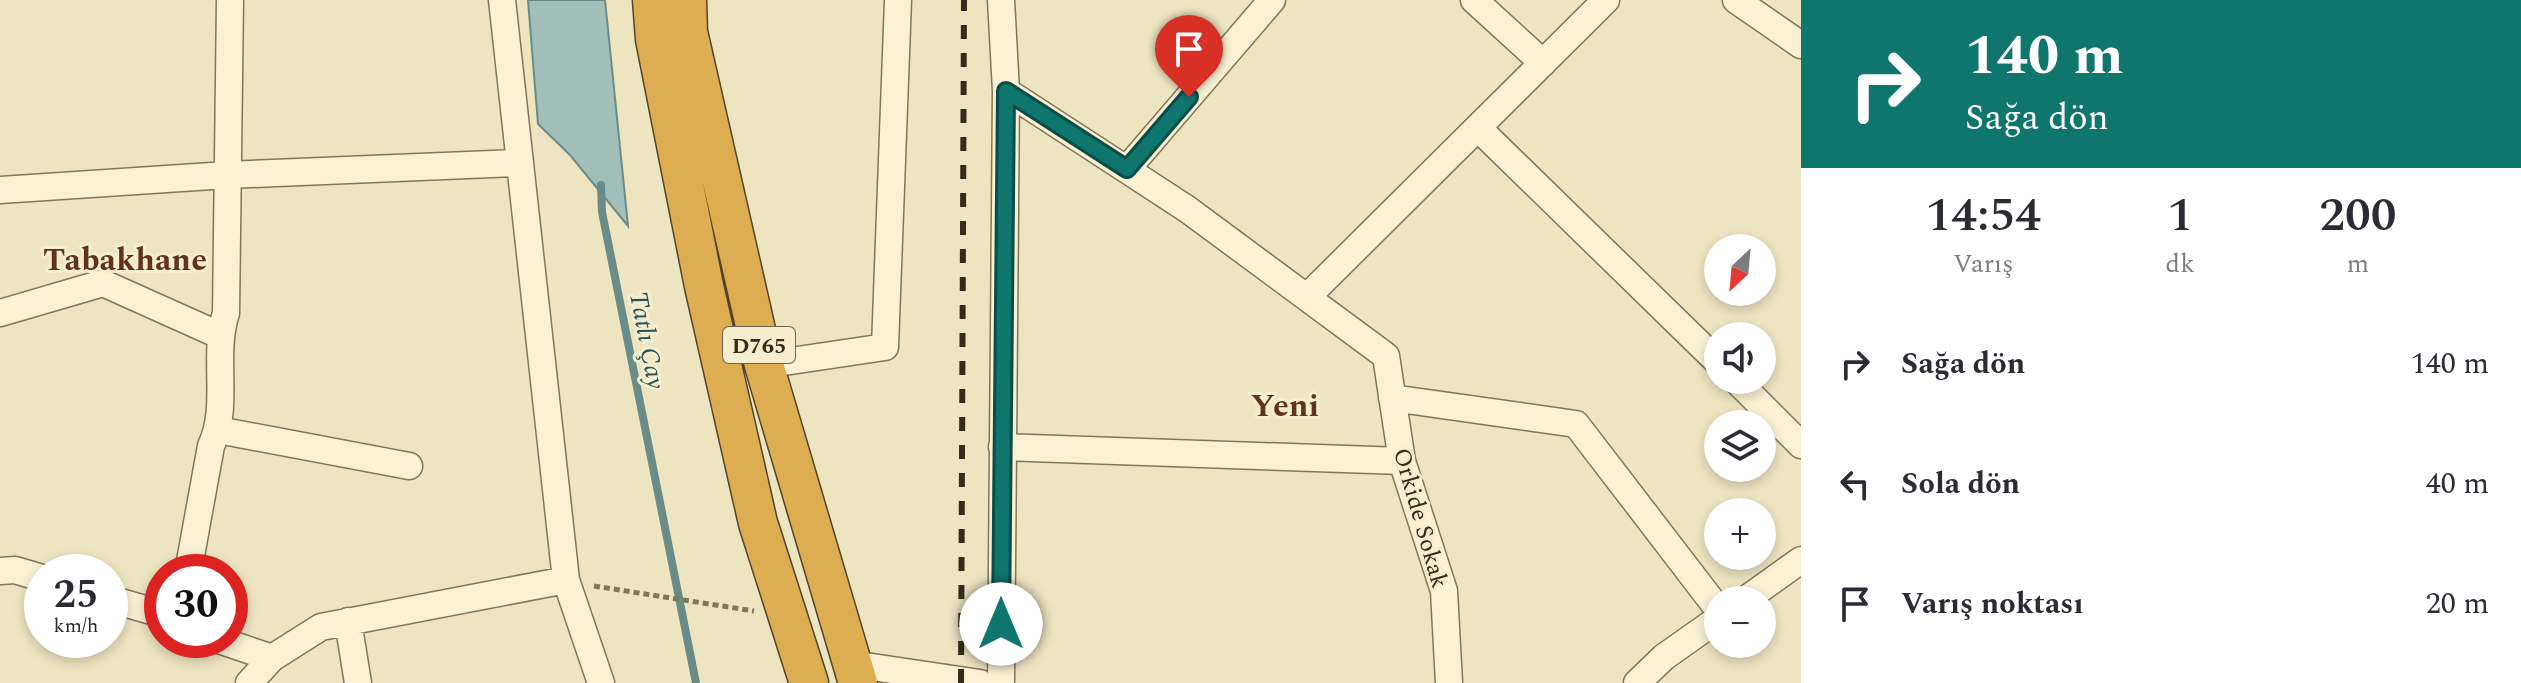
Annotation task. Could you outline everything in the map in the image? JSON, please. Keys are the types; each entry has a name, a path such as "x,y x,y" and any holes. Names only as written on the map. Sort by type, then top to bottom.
{"highway":[{"name":"D765","path":"652,0 655,39 704,286 758,523 809,683"},
{"name":"D765","path":"687,0 688,32 764,365 855,673"}],"street":[{"path":"191,554 211,446 218,430 219,335 226,313 230,0"},
{"path":"502,0 517,163 566,580 601,683"},
{"path":"764,365 885,347 898,0"},
{"path":"1001,0 1006,91 1001,683"},
{"path":"1127,169 1272,0"},
{"path":"1474,0 1543,63"},
{"path":"1307,297 1606,0"},
{"path":"1736,0 1801,45"},
{"name":"Orkide Sokak","path":"1006,91 1187,209 1386,356 1402,461 1444,591 1449,683"},
{"path":"1478,128 1704,348"},
{"path":"0,190 227,175 517,163"},
{"path":"0,313 103,283 219,335"},
{"path":"1750,394 1801,445"},
{"path":"1392,398 1576,424 1704,591"},
{"path":"218,430 409,466"},
{"path":"1002,447 1402,461"},
{"path":"1765,586 1801,560"},
{"path":"0,571 24,573"},
{"path":"249,683 272,658 321,627 566,580"},
{"path":"348,621 358,683"},
{"path":"1637,683 1664,657 1704,629"},
{"path":"248,650 272,658"},
{"path":"855,673 980,683"}],"path":[{"path":"592,586 750,611"}],"water":[{"path":"528,0 605,0 628,226 570,155 538,124"}],"waterway":[{"name":"Tatlı Çay","path":"601,185 602,212 696,683"}],"railway":[{"path":"961,683 964,0"}],"district":[{"name":"Tabakhane","path":"125,259"},
{"name":"Yeni","path":"1285,405"}],"route":[{"path":"1001,624 1006,91 1127,169 1189,97"}]}
